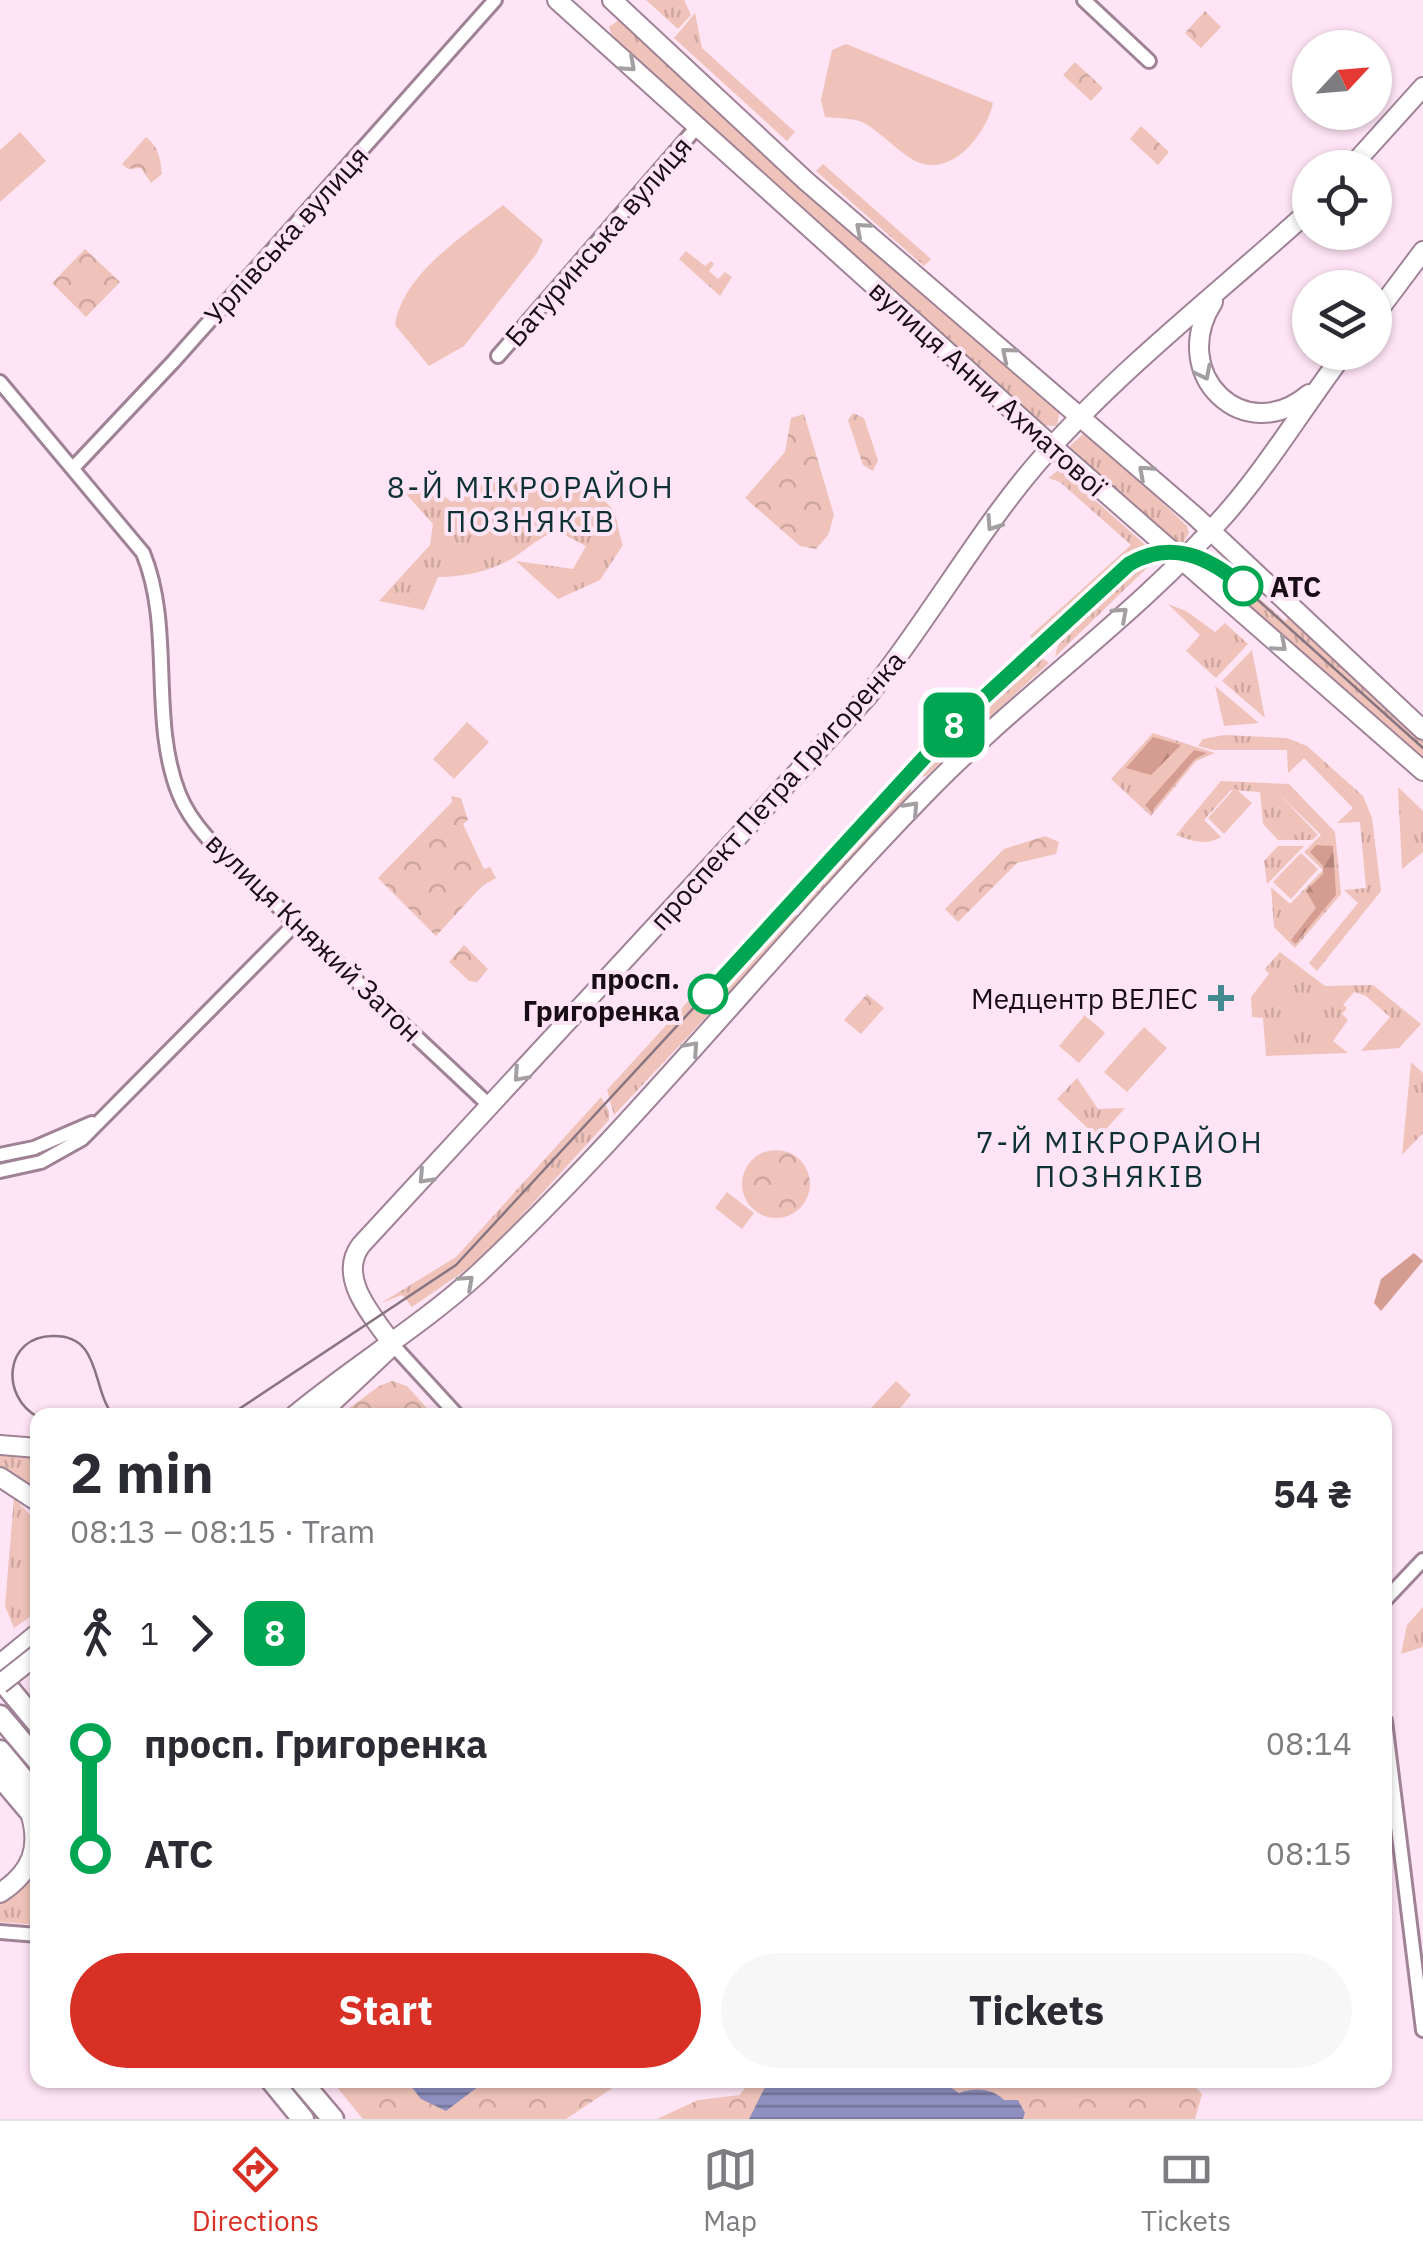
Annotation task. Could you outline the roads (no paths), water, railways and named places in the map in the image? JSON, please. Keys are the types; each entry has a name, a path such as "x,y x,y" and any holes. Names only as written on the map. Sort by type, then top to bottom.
{"highway":[{"path":"0,1681 30,1715"},
{"path":"0,1716 30,1752"},
{"path":"0,1752 30,1802"},
{"path":"0,1776 30,1805"},
{"path":"278,2088 303,2119"},
{"path":"307,2088 332,2119"}],"main road":[{"name":"вулиця Анни Ахматової","path":"557,0 598,45 697,126 1052,446 1423,771"},
{"name":"вулиця Анни Ахматової","path":"612,0 806,180 1208,530 1423,730"},
{"path":"598,45 610,20 629,14"},
{"path":"1366,150 1423,87"},
{"name":"проспект Петра Григоренка","path":"393,1345 353,1281 353,1255 867,697 917,636 1052,446 1080,415 1292,226"},
{"path":"1392,293 1423,252"},
{"path":"1224,285 1201,320 1196,339 1202,374 1214,390 1236,407 1272,412 1300,401 1322,383"},
{"path":"326,1408 373,1369 393,1345 478,1274 598,1151 926,793 1208,530 1252,479 1332,370"},
{"path":"304,1408 366,1357 393,1345"},
{"path":"0,1445 30,1447"},
{"path":"0,1477 30,1497"},
{"path":"0,1664 30,1645"},
{"path":"0,1681 30,1648"},
{"path":"0,1894 30,1862"}],"street":[{"name":"Урлівська вулиця","path":"74,467 173,362 496,0"},
{"path":"1084,0 1150,61"},
{"name":"Батуринська вулиця","path":"498,356 697,126"},
{"name":"вулиця Княжий Затон","path":"0,382 134,538 147,562 178,792 206,836 492,1106"},
{"path":"0,1171 60,1154 82,1139 296,923"},
{"path":"0,1155 34,1148 84,1128 110,1110"},
{"path":"393,1345 451,1408"},
{"path":"1392,1593 1423,1560"},
{"path":"1392,1777 1423,2030"},
{"path":"0,1932 30,1934"}],"water":[{"path":"412,2088 476,2088 446,2111 421,2099"},
{"path":"952,2088 959,2093 983,2090 1004,2100 1018,2100 1025,2113 1023,2119 749,2119 764,2089"}],"tram line":[{"path":"241,1408 456,1265 955,725 1121,571 1144,557 1168,552 1191,554 1220,566 1423,748"},
{"name":"8","path":"708,994 954,725 1129,564 1158,553 1182,552 1220,566 1243,586"},
{"path":"30,1411 17,1396 13,1369 25,1346 53,1336 69,1338 88,1353 109,1408"}],"place":[{"name":"АТС","path":"1243,586"},
{"name":"просп. Григоренка","path":"708,994"},
{"name":"Медцентр ВЕЛЕС","path":"1221,998"}],"district":[{"name":"8-Й МІКРОРАЙОН ПОЗНЯКІВ","path":"531,503"},
{"name":"7-Й МІКРОРАЙОН ПОЗНЯКІВ","path":"1120,1158"}]}
